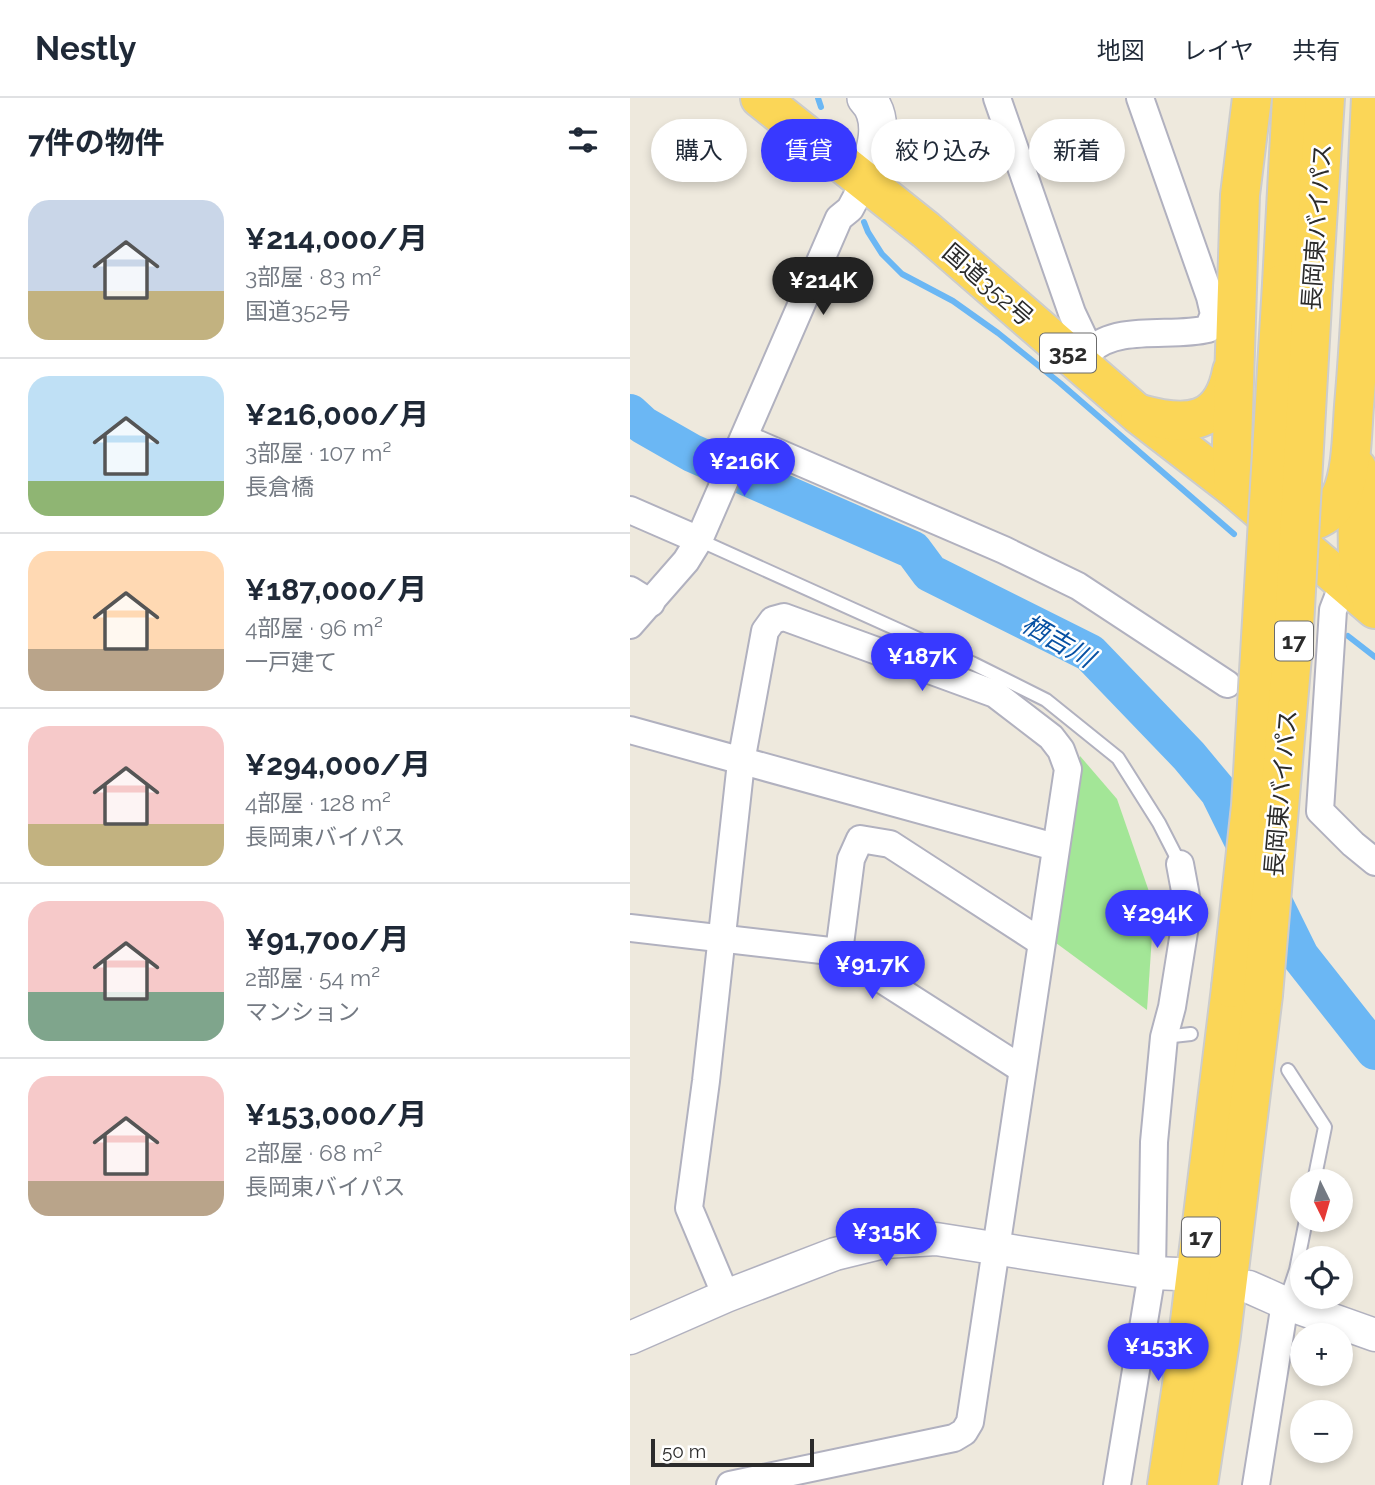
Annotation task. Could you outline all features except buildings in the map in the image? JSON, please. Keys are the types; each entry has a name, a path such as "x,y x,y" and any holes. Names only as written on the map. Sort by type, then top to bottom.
{"highway":[{"name":"国道352号","path":"760,98 1087,359 1138,414 1247,500 1375,609"},
{"path":"1252,98 1240,195 1234,356 1247,500 1276,520 1305,524 1318,519 1341,495 1350,454 1359,354"},
{"name":"長岡東バイパス","path":"1292,98 1297,285"},
{"name":"長岡東バイパス","path":"1175,1484 1183,1378 1247,992 1251,806 1297,285 1325,98"},
{"path":"1371,98 1359,354 1356,546 1358,563 1375,609"},
{"path":"1138,414 1166,422 1185,421 1210,413 1221,403 1228,390 1234,356"}],"main road":[{"path":"865,181 876,149 878,125 872,104 866,98"}],"street":[{"path":"997,98 1087,359"},
{"path":"1087,359 1100,342 1119,337 1208,329 1214,314 1140,98"},
{"path":"630,625 641,596 686,561 700,537 839,218 850,209 865,181"},
{"path":"743,441 1004,550 1078,586 1227,684"},
{"path":"630,510 700,537"},
{"path":"1343,583 1333,610 1329,689 1311,741 1320,811 1375,862"},
{"path":"726,1296 689,1208 741,762 765,631 772,620 784,617 995,694 1051,737 1061,750 1068,769 970,1422 964,1432 941,1442 730,1485"},
{"path":"630,730 1055,847"},
{"path":"839,952 851,859 860,839 890,844 1041,942"},
{"path":"1117,1485 1165,1274 1154,1142 1164,1037 1172,1007 1188,907 1180,864"},
{"path":"630,928 839,952 1022,1069"},
{"path":"630,1338 726,1296 835,1254 884,1242 936,1239 1165,1274"},
{"path":"1249,1287 1285,1303 1375,1335"},
{"path":"1256,1485 1285,1303"}],"lane":[{"path":"700,537 1046,700 1118,758 1159,823 1180,864"},
{"path":"1164,1037 1191,1034"},
{"path":"1288,1070 1325,1127 1316,1169"},
{"path":"1285,1303 1296,1270 1304,1232"}],"green space":[{"path":"1080,756 1117,799 1154,906 1147,1010 1052,940"}],"waterway":[{"path":"818,98 821,107"},
{"path":"864,222 882,254 902,274 953,301 998,333 1060,383 1234,534"},
{"name":"栖吉川","path":"630,413 643,425 692,453 913,550 930,573 1090,653 1189,756 1219,792 1300,956 1375,1051"},
{"path":"1348,636 1375,657"}]}
